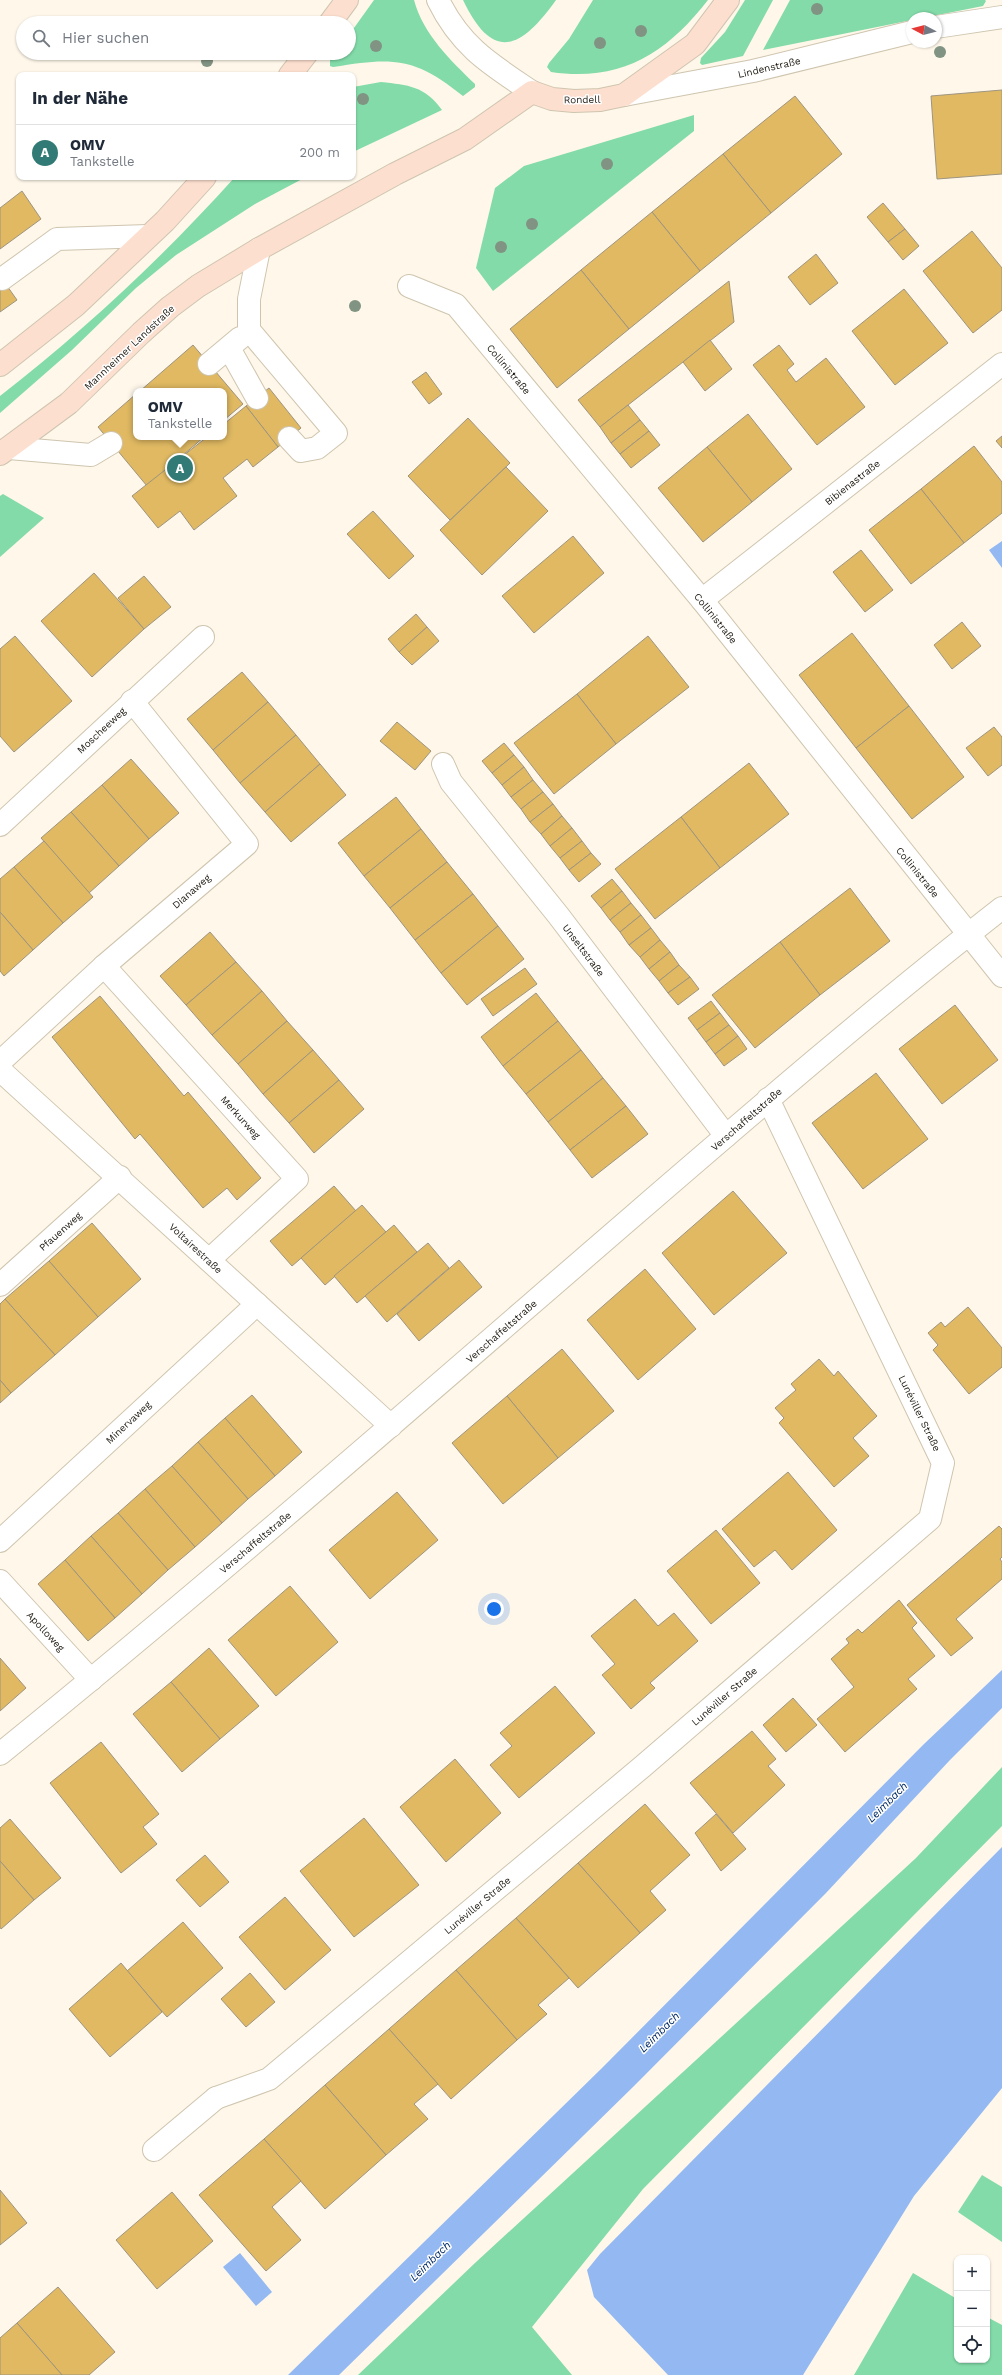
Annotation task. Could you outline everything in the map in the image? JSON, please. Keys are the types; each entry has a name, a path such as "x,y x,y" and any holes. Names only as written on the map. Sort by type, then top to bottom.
{"main road":[{"path":"335,16 347,0"},
{"name":"Rondell","path":"532,92 552,99 574,101 600,100 624,95 695,44 728,0"},
{"path":"292,72 302,60"},
{"name":"Mannheimer Landstraße","path":"5,451 70,402 170,308 198,286 259,249 465,139 532,92"},
{"path":"0,365 76,305 148,236 202,180"}],"street":[{"name":"Rondell","path":"438,0 448,22 480,58 532,92"},
{"path":"942,26 1002,17"},
{"name":"Lindenstraße","path":"624,95 753,71 906,33"},
{"path":"2,279 57,239 148,236"},
{"path":"259,249 249,299 249,330 336,433 316,448 301,451 289,438"},
{"name":"Collinistraße","path":"409,286 456,305 702,600 1002,976"},
{"path":"209,364 249,330"},
{"path":"229,348 257,398"},
{"name":"Bibienastraße","path":"702,600 1002,364"},
{"path":"5,451 91,455 110,443"},
{"name":"Moscheeweg","path":"0,825 132,701 203,637"},
{"name":"Dianaweg","path":"0,1062 104,966 247,844 132,701"},
{"name":"Unseltstraße","path":"443,764 451,782 558,915 726,1136"},
{"name":"Verschaffeltstraße","path":"0,1754 91,1680 391,1426 768,1099 968,934 1002,908"},
{"name":"Merkurweg","path":"104,966 297,1179 209,1260"},
{"name":"Voltairestraße","path":"0,1070 120,1177 391,1426"},
{"name":"Lunéviller Straße","path":"154,2150 216,2098 269,2079 636,1772 930,1519 944,1463 768,1099"},
{"name":"Pfauenweg","path":"0,1285 120,1177"},
{"name":"Minervaweg","path":"0,1541 257,1304"},
{"name":"Apolloweg","path":"0,1581 91,1680"}],"green space":[{"path":"374,0 414,0 418,12 431,35 439,46 475,84 475,87 463,96 431,74 417,67 402,63 388,61 333,67 330,66 330,60 356,60 356,25"},
{"path":"463,0 556,0 531,30 519,38 508,42 496,41 485,33 474,20"},
{"path":"593,0 708,0 676,35 658,49 640,60 620,68 599,73 576,74 551,72 547,67 549,63 569,39"},
{"path":"745,0 773,0 743,56 702,65 700,63 701,58 725,32"},
{"path":"790,0 986,1 983,6 942,14 942,12 906,12 906,21 763,50"},
{"path":"381,82 408,86 422,91 436,102 442,110 356,151 356,86"},
{"path":"694,115 694,131 493,291 476,268 495,188 524,166"},
{"path":"232,180 300,180 255,204 176,255 136,288 72,350 0,413 0,396 93,319 180,236"},
{"path":"3,494 44,518 0,557 0,496"},
{"path":"1002,1767 1002,1826 643,2189 532,2327 572,2375 358,2375 475,2263 916,1858"},
{"path":"982,2175 1002,2187 1002,2242 958,2212"},
{"path":"913,2273 954,2297 954,2363 990,2363 990,2319 1002,2325 1002,2375 854,2375"}],"water":[{"path":"1002,541 1002,568 989,550"},
{"name":"Leimbach","path":"1002,1670 1002,1708 950,1760 826,1893 634,2086 339,2375 288,2375 602,2068 924,1744"},
{"path":"1002,1847 1002,2088 914,2196 803,2375 668,2375 594,2297 587,2270 600,2254"},
{"path":"240,2253 272,2292 256,2306 223,2267"}],"building":[{"path":"1002,90 1002,174 937,179 931,96"},
{"path":"795,96 842,154 771,213 723,154"},
{"path":"723,154 771,213 700,271 652,212"},
{"path":"22,191 41,219 0,249 0,208"},
{"path":"883,203 905,229 888,242 867,217"},
{"path":"652,212 700,271 629,329 581,270"},
{"path":"905,229 919,246 903,260 888,242"},
{"path":"972,231 1002,268 1002,310 973,333 923,271"},
{"path":"816,254 838,283 810,305 788,277"},
{"path":"581,270 629,329 557,388 510,329"},
{"path":"0,276 17,300 0,312"},
{"path":"729,281 734,322 600,427 578,400"},
{"path":"904,289 948,343 895,385 852,331"},
{"path":"710,340 732,369 705,391 683,362"},
{"path":"193,345 243,404 227,417 227,388 143,388"},
{"path":"779,345 794,364 787,370 796,382 826,358 865,407 817,445 753,365"},
{"path":"426,372 442,394 429,404 412,382"},
{"path":"269,388 301,428 278,447 246,406"},
{"path":"133,397 133,440 201,440 147,486 98,427"},
{"path":"628,405 640,420 611,443 600,427"},
{"path":"246,406 278,447 253,467 247,459 223,478 237,496 194,530 180,511 158,528 132,496 203,440 227,440 227,422"},
{"path":"748,414 792,469 752,502 707,447"},
{"path":"468,418 510,463 450,520 408,476"},
{"path":"640,420 649,431 620,454 611,443"},
{"path":"649,431 660,445 631,468 620,454"},
{"path":"1002,436 1002,448 996,441"},
{"path":"974,446 1002,482 1002,513 964,543 921,489"},
{"path":"707,447 752,502 703,542 658,488"},
{"path":"506,467 548,511 482,575 440,530"},
{"path":"921,489 964,543 911,584 869,530"},
{"path":"373,511 414,556 389,579 347,534"},
{"path":"573,536 604,573 534,633 502,596"},
{"path":"861,550 893,590 865,612 833,572"},
{"path":"94,573 144,629 92,677 41,621"},
{"path":"144,576 171,607 144,629 118,598"},
{"path":"416,614 427,627 399,652 388,639"},
{"path":"962,622 981,646 952,669 934,645"},
{"path":"427,627 439,641 412,665 399,652"},
{"path":"852,633 909,706 856,748 799,675"},
{"path":"15,636 72,701 14,752 0,736 0,649"},
{"path":"648,636 689,687 616,744 577,694"},
{"path":"242,672 268,702 213,750 187,719"},
{"path":"577,694 616,744 554,794 514,743"},
{"path":"268,702 296,735 240,783 213,750"},
{"path":"909,706 964,777 912,819 856,748"},
{"path":"397,722 431,751 415,770 380,741"},
{"path":"994,727 1002,737 1002,765 988,776 966,748"},
{"path":"296,735 320,764 265,812 240,783"},
{"path":"504,743 514,755 492,773 482,761"},
{"path":"514,755 524,767 502,785 492,773"},
{"path":"131,759 179,813 149,839 102,785"},
{"path":"749,763 789,814 720,868 681,817"},
{"path":"320,764 346,795 291,842 265,812"},
{"path":"524,767 533,780 511,797 502,785"},
{"path":"533,780 543,792 521,809 511,797"},
{"path":"102,785 149,839 119,866 71,812"},
{"path":"543,792 553,804 530,822 521,809"},
{"path":"396,797 421,829 364,876 338,843"},
{"path":"553,804 562,816 541,834 530,822"},
{"path":"71,812 119,866 89,893 41,838"},
{"path":"562,816 572,828 550,846 541,834"},
{"path":"681,817 720,868 655,919 615,869"},
{"path":"572,828 582,841 560,858 550,846"},
{"path":"421,829 447,862 390,908 364,876"},
{"path":"44,841 93,897 63,923 14,867"},
{"path":"582,841 591,853 569,870 560,858"},
{"path":"591,853 601,864 579,882 569,870"},
{"path":"447,862 473,894 415,940 390,908"},
{"path":"14,867 63,923 33,950 0,912 0,879"},
{"path":"612,879 622,891 601,908 591,896"},
{"path":"850,888 890,941 820,995 780,942"},
{"path":"622,891 631,903 610,920 601,908"},
{"path":"473,894 498,926 441,973 415,940"},
{"path":"631,903 641,915 620,932 610,920"},
{"path":"0,912 33,950 4,976 0,971"},
{"path":"641,915 651,928 629,945 620,932"},
{"path":"498,926 524,959 467,1005 441,973"},
{"path":"651,928 660,940 640,957 629,945"},
{"path":"210,932 236,962 186,1005 160,976"},
{"path":"660,940 670,952 649,969 640,957"},
{"path":"780,942 820,995 755,1048 712,995"},
{"path":"670,952 679,965 659,981 649,969"},
{"path":"236,962 262,991 212,1035 186,1005"},
{"path":"679,965 690,977 668,993 659,981"},
{"path":"525,968 537,984 493,1016 481,999"},
{"path":"690,977 699,989 678,1005 668,993"},
{"path":"262,991 287,1021 238,1064 212,1035"},
{"path":"536,993 558,1021 503,1066 481,1037"},
{"path":"100,996 184,1096 188,1092 261,1178 237,1200 227,1188 203,1208 140,1134 135,1139 52,1037"},
{"path":"711,1001 720,1013 697,1030 688,1018"},
{"path":"955,1005 998,1060 942,1104 899,1049"},
{"path":"720,1013 729,1025 706,1042 697,1030"},
{"path":"287,1021 313,1050 263,1094 238,1064"},
{"path":"558,1021 581,1050 526,1094 503,1066"},
{"path":"729,1025 738,1036 715,1054 706,1042"},
{"path":"738,1036 747,1049 724,1066 715,1054"},
{"path":"313,1050 339,1080 289,1123 263,1094"},
{"path":"581,1050 603,1078 548,1122 526,1094"},
{"path":"876,1073 928,1139 863,1189 812,1123"},
{"path":"603,1078 626,1106 570,1150 548,1122"},
{"path":"339,1080 364,1109 314,1153 289,1123"},
{"path":"626,1106 648,1134 592,1178 570,1150"},
{"path":"334,1186 356,1211 292,1266 270,1241"},
{"path":"733,1191 787,1253 714,1315 662,1253"},
{"path":"362,1205 386,1232 325,1285 301,1258"},
{"path":"92,1223 141,1279 98,1317 49,1261"},
{"path":"394,1225 417,1252 357,1303 334,1276"},
{"path":"428,1243 449,1268 387,1322 365,1296"},
{"path":"459,1260 482,1287 419,1341 397,1314"},
{"path":"49,1261 98,1317 55,1355 5,1299"},
{"path":"645,1269 696,1329 638,1380 587,1320"},
{"path":"5,1299 55,1355 11,1393 0,1380 0,1304"},
{"path":"968,1307 1002,1348 1002,1367 969,1394 933,1350 938,1345 928,1333 941,1322 945,1327"},
{"path":"562,1349 614,1411 558,1458 507,1396"},
{"path":"819,1359 834,1376 838,1371 877,1416 853,1438 869,1456 834,1487 779,1423 784,1418 775,1408 796,1390 791,1384"},
{"path":"0,1380 11,1393 0,1403"},
{"path":"252,1395 302,1452 275,1476 225,1418"},
{"path":"507,1396 558,1458 503,1504 452,1443"},
{"path":"225,1418 275,1476 248,1499 198,1442"},
{"path":"198,1442 248,1499 222,1523 172,1466"},
{"path":"172,1466 222,1523 195,1547 145,1489"},
{"path":"788,1472 837,1530 792,1570 775,1550 754,1567 722,1529"},
{"path":"145,1489 195,1547 168,1570 118,1513"},
{"path":"397,1492 438,1540 370,1599 329,1550"},
{"path":"118,1513 168,1570 142,1594 91,1536"},
{"path":"999,1526 1002,1529 1002,1557 1000,1559 1002,1562 1002,1579 956,1619 973,1638 951,1656 907,1605"},
{"path":"716,1530 760,1583 711,1624 667,1571"},
{"path":"91,1536 142,1594 115,1618 65,1560"},
{"path":"65,1560 115,1618 88,1641 38,1584"},
{"path":"290,1586 338,1642 276,1696 228,1640"},
{"path":"635,1599 658,1626 674,1613 698,1641 650,1683 655,1688 631,1709 602,1675 615,1664 591,1636"},
{"path":"899,1600 917,1623 912,1628 935,1656 908,1679 917,1689 845,1752 817,1719 854,1687 831,1659 849,1643 846,1639 858,1629 862,1633"},
{"path":"209,1648 259,1706 220,1739 171,1682"},
{"path":"0,1658 26,1688 0,1711"},
{"path":"171,1682 220,1739 182,1772 133,1714"},
{"path":"555,1686 595,1733 519,1798 490,1765 512,1746 500,1733"},
{"path":"793,1698 817,1725 786,1752 763,1725"},
{"path":"752,1731 776,1759 768,1766 785,1785 733,1833 690,1783"},
{"path":"101,1742 159,1814 143,1827 157,1844 121,1873 50,1783"},
{"path":"455,1759 501,1813 446,1862 400,1807"},
{"path":"645,1804 690,1855 650,1891 666,1910 640,1933 578,1863"},
{"path":"716,1814 746,1849 721,1871 695,1833"},
{"path":"364,1818 419,1885 354,1937 300,1871"},
{"path":"10,1819 61,1878 34,1900 0,1861 0,1828"},
{"path":"205,1855 229,1882 200,1907 176,1880"},
{"path":"0,1861 34,1900 1,1929 0,1927"},
{"path":"578,1863 640,1933 578,1988 516,1918"},
{"path":"285,1897 331,1950 285,1990 239,1937"},
{"path":"516,1918 569,1978 538,2005 547,2014 517,2040 456,1970"},
{"path":"183,1922 223,1968 167,2017 127,1971"},
{"path":"121,1963 162,2012 110,2057 69,2009"},
{"path":"456,1970 517,2040 451,2099 389,2029"},
{"path":"250,1973 275,2002 246,2027 221,1999"},
{"path":"389,2029 438,2084 414,2104 428,2119 386,2155 325,2085"},
{"path":"325,2085 386,2155 325,2209 264,2139"},
{"path":"264,2139 301,2181 272,2207 301,2240 266,2271 199,2195"},
{"path":"0,2190 27,2223 0,2245"},
{"path":"172,2192 213,2241 157,2289 116,2240"},
{"path":"58,2287 115,2352 89,2375 62,2375 17,2323"},
{"path":"17,2323 62,2375 0,2375 0,2338"}],"place":[{"name":"OMV","path":"180,468"}]}
